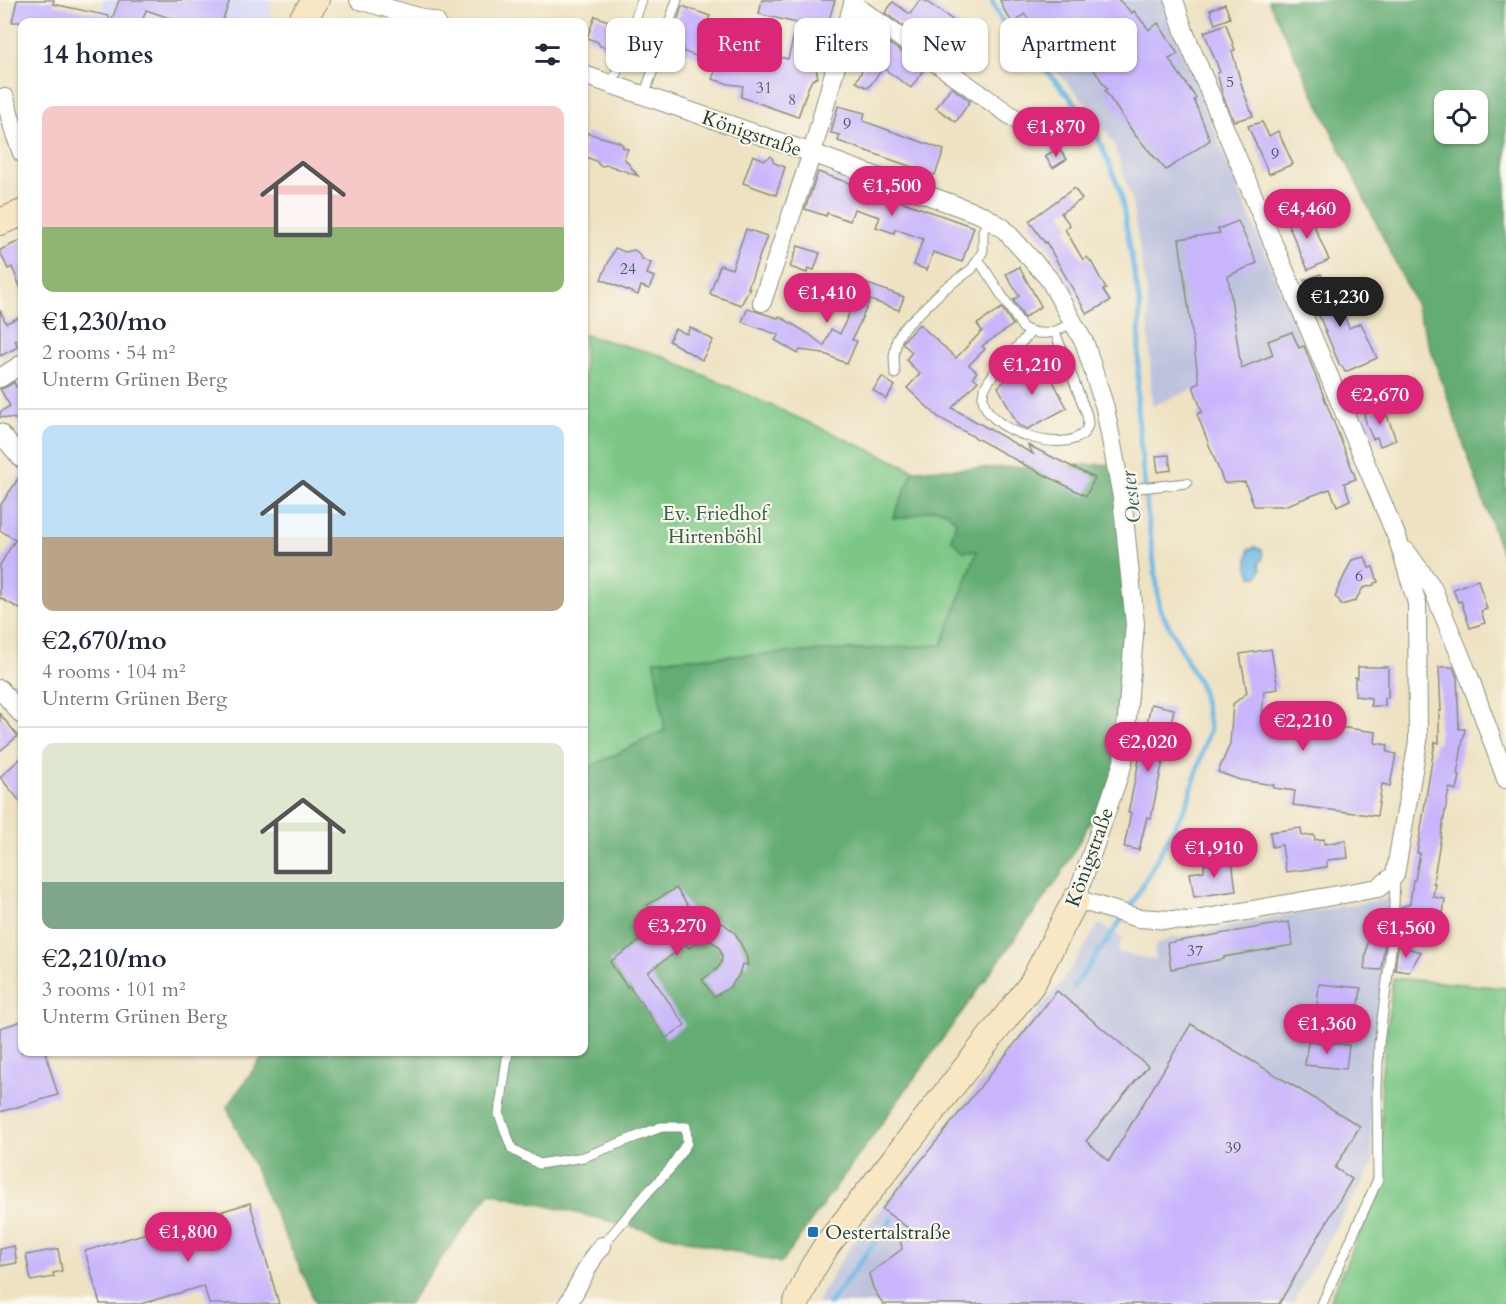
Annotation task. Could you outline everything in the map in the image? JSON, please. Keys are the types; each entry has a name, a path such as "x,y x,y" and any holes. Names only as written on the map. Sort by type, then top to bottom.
{"street":[{"path":"303,18 316,0"},
{"path":"359,0 392,5 426,18"},
{"path":"1076,899 1138,918 1189,921 1378,888 1395,875 1418,741 1417,603 1398,540 1190,45 1174,0"},
{"path":"762,302 812,153 854,2 1034,132"},
{"name":"Königstraße","path":"588,77 812,153 982,215 1003,228 1049,279 1085,344 1129,489 1135,624 1123,763 1076,899 1032,984 827,1245 812,1269 796,1304"},
{"path":"9,96 18,142"},
{"path":"0,222 18,215"},
{"path":"0,378 18,367"},
{"path":"0,433 18,454"},
{"path":"1398,540 1432,587 1470,679 1506,779"},
{"path":"0,689 18,710"},
{"path":"568,1304 594,1256 602,1246"}],"lane":[{"path":"612,86 642,0"},
{"path":"644,96 677,0"},
{"path":"895,374 894,356 897,339 903,329 944,289 972,269 983,251 983,231 989,220"},
{"path":"978,259 1023,328 1030,332 1044,334 1055,332 1073,322"},
{"path":"1030,332 991,377 983,391 985,407 995,420 1016,432 1038,440 1061,442 1080,437 1088,426 1087,415 1055,332"},
{"path":"1129,489 1186,483"},
{"path":"1322,1304 1378,1179 1377,1088 1394,933 1395,875"},
{"path":"507,1056 499,1114 513,1149 539,1164 584,1157 661,1127 686,1127 687,1143 669,1170 602,1246"}],"shaded area":[{"path":"103,0 270,0 272,3 270,18 99,18"},
{"path":"1000,0 1163,0 1175,35 1303,345 1152,406 1147,292 1131,197 1114,145 1099,118 1057,72 1137,72 1137,18 1009,18"},
{"path":"1389,899 1387,966 1374,1050 1370,1097 1373,1164 1292,1304 817,1304 847,1251 1055,990 1099,924 1123,938 1117,952 1156,960 1154,950 1157,944 1172,938 1289,915"}],"green space":[{"path":"1268,0 1506,0 1506,566 1414,301"},
{"name":"Ev. Friedhof Hirtenböhl","path":"588,336 657,354 914,470 893,518 906,518 934,508 949,513 977,551 942,645 654,660 665,730 588,768"},
{"path":"1115,464 1135,624 1123,763 1060,876 781,1263 490,1192 408,1304 316,1304 227,1107 263,1056 588,1056 588,768 665,730 654,660 942,645 977,551 963,551 951,539 956,522 950,515 939,509 908,517 893,518 914,470"},
{"path":"1393,978 1506,988 1506,1304 1328,1304 1383,1181 1381,1079"}],"water":[{"path":"1255,547 1262,550 1263,558 1259,563 1261,570 1258,577 1252,576 1248,567 1249,549"}],"building":[{"path":"17,0 54,0 53,4 109,16 109,18 18,18 18,22 12,22"},
{"path":"119,0 230,0 223,18 169,18 146,10 143,18 112,18"},
{"path":"762,0 835,0 830,18 794,18 794,22 759,14"},
{"path":"920,0 924,0 950,18 902,18 902,25 885,13 893,2 910,14"},
{"path":"1000,0 1119,0 1132,13 1134,11 1149,30 1158,23 1178,54 1169,59 1196,98 1194,100 1210,140 1166,170 1135,135 1105,91 1107,89 1095,72 1137,72 1137,18 1028,18 1024,14 1020,18 1009,18"},
{"path":"1225,4 1230,18 1215,24 1210,10"},
{"path":"682,6 710,16 709,18 697,18 697,56 685,52 685,18 678,18"},
{"path":"595,16 606,20 606,47 600,46 598,42 588,38"},
{"path":"1226,24 1235,50 1232,51 1243,90 1253,116 1234,121 1223,96 1217,73 1220,72 1204,32"},
{"path":"794,35 794,72 817,72 818,77 812,80 808,88 798,117 741,97 743,86 712,79 715,72 782,72 782,58 788,59"},
{"path":"890,44 902,52 902,72 922,72 911,88 889,72"},
{"path":"861,72 880,72 868,88 856,82"},
{"path":"951,87 970,101 956,122 936,108"},
{"path":"838,106 865,113 863,121 944,150 935,175 838,141 840,135 831,133"},
{"path":"1262,122 1269,136 1278,131 1293,164 1269,174 1248,126"},
{"path":"588,133 619,142 623,145 622,147 628,149 624,158 638,176 608,165 600,166 596,161 588,158"},
{"path":"1058,148 1067,159 1053,168 1045,156"},
{"path":"753,155 765,160 771,156 774,163 785,167 776,195 743,183"},
{"path":"818,172 974,227 962,262 933,252 927,270 914,265 923,239 895,229 894,233 876,227 880,217 854,209 850,221 827,213 826,216 805,209"},
{"path":"1074,188 1082,199 1061,213 1070,225 1065,229 1083,260 1087,257 1092,263 1110,301 1087,314 1046,242 1029,221"},
{"path":"1301,212 1306,224 1312,221 1329,260 1308,270 1283,213"},
{"path":"1238,221 1257,263 1228,276 1241,368 1273,355 1268,341 1292,332 1299,348 1304,346 1356,479 1344,483 1350,500 1337,506 1330,489 1284,506 1254,506 1245,482 1224,483 1197,414 1202,412 1193,386 1199,383 1179,239 1220,233 1218,229"},
{"path":"746,229 767,236 748,288 750,288 741,305 710,294 720,265 732,269"},
{"path":"18,242 18,281 12,267 8,269 0,250"},
{"path":"798,246 820,253 814,270 808,268 807,273 790,267"},
{"path":"615,248 625,252 634,250 642,259 651,263 647,274 654,277 649,289 641,286 638,295 601,279"},
{"path":"1019,267 1041,306 1024,318 1013,300 1019,296 1006,274"},
{"path":"1321,274 1329,293 1334,291 1349,328 1361,323 1377,358 1345,372 1340,366 1304,280"},
{"path":"851,278 904,297 899,310 870,300 852,340 857,341 847,364 823,353 800,350 798,354 775,340 779,335 742,322 748,308 778,318 779,316 824,346 831,329 840,334 857,295 846,291"},
{"path":"1002,308 1013,325 982,346 985,349 969,365 977,372 973,377 978,381 952,408 1033,454 1028,445 1095,478 1086,496 938,417 907,388 920,374 906,360 912,352 903,344 903,341 919,324 956,358 982,331 977,324"},
{"path":"0,310 6,323 18,318 18,338 15,340 18,347 0,356"},
{"path":"690,327 713,340 702,360 669,341 675,329 687,334"},
{"path":"1042,360 1067,408 1028,429 1018,425 998,387 1008,378"},
{"path":"882,377 895,386 886,399 873,390"},
{"path":"14,382 16,387 18,386 18,421 17,419 0,417 0,412 10,406 0,389"},
{"path":"1384,407 1396,440 1380,446 1377,437 1373,439 1364,414"},
{"path":"1169,455 1171,470 1158,472 1156,456"},
{"path":"18,479 18,608 0,598 0,565 15,540 0,530 0,506"},
{"path":"1365,557 1369,568 1373,567 1378,582 1363,588 1355,601 1341,605 1335,597 1352,560"},
{"path":"1478,580 1487,609 1481,611 1485,623 1470,628 1461,601 1458,602 1453,589"},
{"path":"1271,649 1278,689 1264,691 1262,717 1376,732 1375,743 1388,745 1387,752 1396,754 1390,786 1382,784 1377,816 1293,805 1295,791 1240,780 1218,772 1230,744 1233,704 1247,693 1240,654"},
{"path":"1358,667 1388,667 1388,698 1385,698 1385,706 1371,706 1371,698 1355,696 1355,677 1358,678"},
{"path":"1439,667 1453,667 1457,677 1459,729 1465,729 1457,775 1460,776 1457,790 1449,788 1433,883 1435,883 1433,897 1445,899 1442,921 1428,919 1427,926 1400,922 1401,907 1410,904 1420,853 1417,853 1435,742 1439,743 1439,711 1441,711"},
{"path":"1151,704 1174,709 1151,818 1147,817 1139,850 1124,847 1131,813 1128,813"},
{"path":"0,714 18,736 0,751"},
{"path":"18,761 18,799 0,777"},
{"path":"1301,828 1302,836 1314,835 1315,840 1324,839 1324,844 1346,840 1348,858 1327,860 1327,867 1286,872 1282,845 1272,847 1270,832"},
{"path":"1227,837 1254,844 1250,860 1223,853"},
{"path":"1232,860 1236,891 1194,897 1190,873 1204,871 1204,865"},
{"path":"676,888 698,920 710,919 724,924 735,933 746,954 748,965 742,964 739,975 730,987 714,997 702,980 717,969 721,963 721,951 711,941 698,942 689,948 686,945 648,972 685,1025 666,1038 610,962 660,926 647,905"},
{"path":"1289,922 1293,945 1171,969 1167,943"},
{"path":"1368,938 1385,943 1381,970 1364,969"},
{"path":"1398,946 1421,952 1409,972 1395,970"},
{"path":"1319,984 1361,988 1358,1012 1317,1008"},
{"path":"1057,991 1148,1066 1086,1141 1109,1161 1191,1024 1360,1126 1335,1168 1352,1179 1279,1304 883,1304 873,1288 869,1274 902,1249 900,1238 908,1228 882,1209"},
{"path":"18,1022 18,1056 46,1056 58,1095 0,1112 0,1028"},
{"path":"1308,1041 1349,1045 1346,1069 1305,1065"},
{"path":"250,1203 279,1304 209,1304 204,1286 140,1304 100,1304 85,1251"},
{"path":"14,1246 17,1263 0,1266 0,1249"},
{"path":"58,1249 62,1271 53,1273 54,1277 31,1281 26,1255"}],"waterway":[{"name":"Oester","path":"992,0 1001,20 1091,121 1120,190 1140,306 1137,408 1160,609 1201,687 1210,728 1187,804 1132,905 1074,987"},
{"name":"Oester","path":"829,1304 892,1219"}],"place":[{"name":"Oestertalstraße","path":"813,1232"}]}
